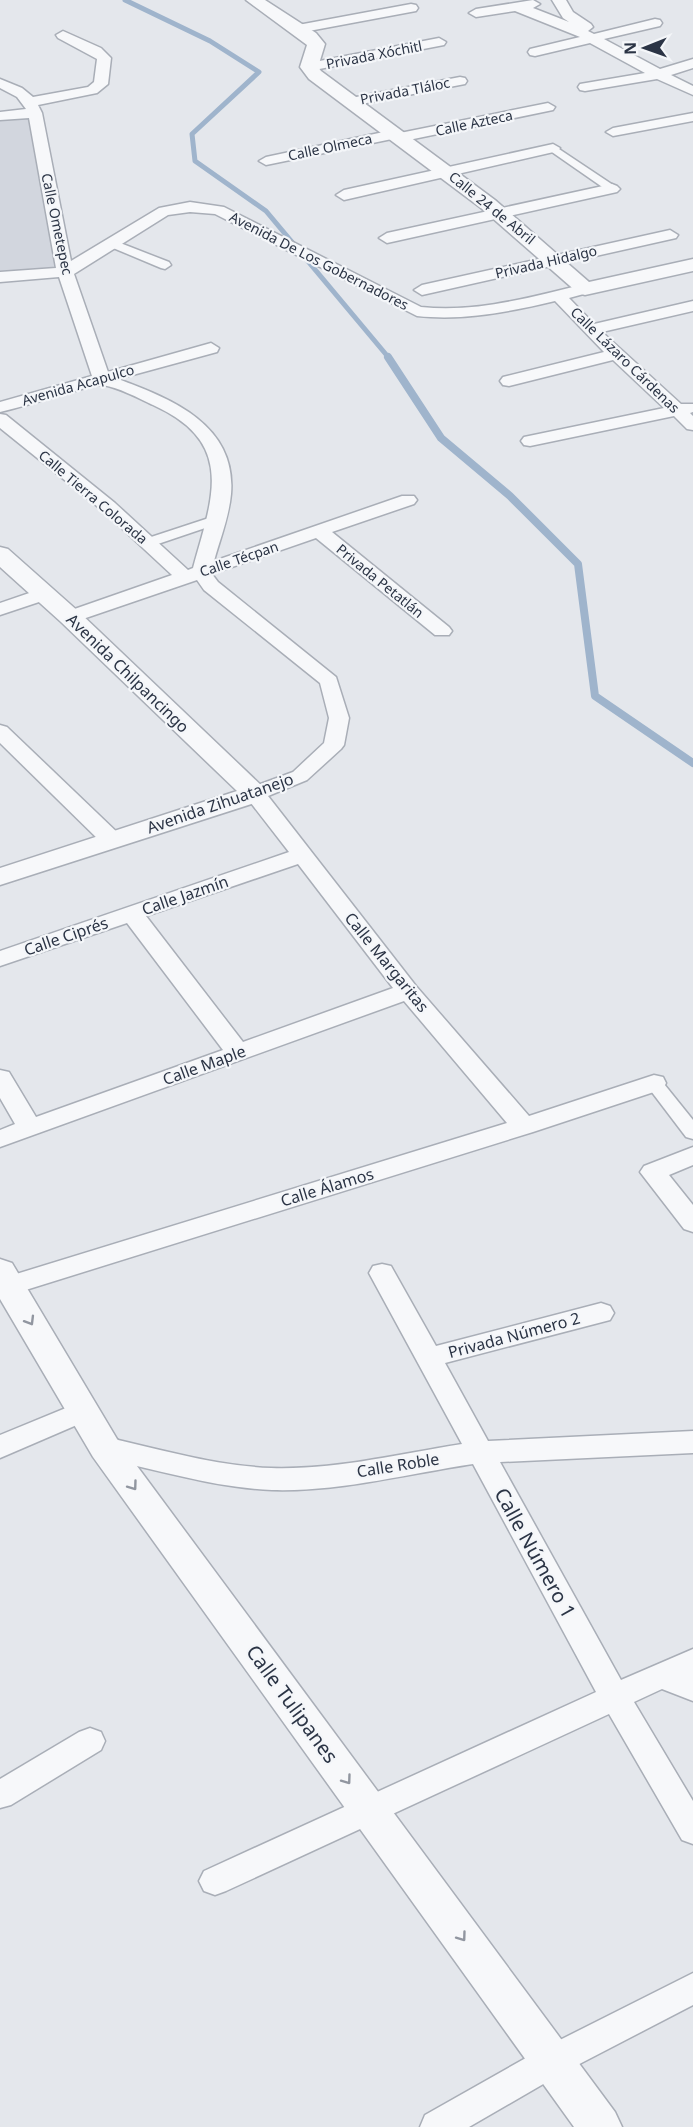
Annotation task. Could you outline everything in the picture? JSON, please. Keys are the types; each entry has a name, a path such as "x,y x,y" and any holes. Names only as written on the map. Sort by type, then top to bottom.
{"street":[{"path":"255,0 316,44 309,67"},
{"path":"366,0 384,14"},
{"path":"477,13 554,0"},
{"path":"559,0 568,15 596,37 656,75 693,91"},
{"path":"517,7 596,37 693,79"},
{"path":"298,29 411,9"},
{"path":"553,20 568,15"},
{"path":"535,52 655,23"},
{"path":"0,116 92,90 101,84 104,58 96,51 63,35"},
{"name":"Privada Xóchitl","path":"309,67 439,42"},
{"path":"585,87 656,75 693,63"},
{"name":"Calle 24 de Abril","path":"309,67 315,75 501,213 555,259 585,289"},
{"name":"Privada Tláloc","path":"351,102 460,81"},
{"path":"0,83 19,90 33,107"},
{"name":"Calle Ometepec","path":"33,107 65,272 102,379"},
{"name":"Calle Azteca","path":"396,136 548,107"},
{"path":"613,132 693,117"},
{"name":"Calle Olmeca","path":"266,161 396,136"},
{"path":"344,195 553,148 612,189"},
{"path":"387,238 612,189"},
{"name":"Avenida De Los Gobernadores","path":"65,272 164,211 190,207 219,210 406,306 434,314 470,313 693,266"},
{"name":"Privada Hidalgo","path":"422,290 670,235"},
{"path":"110,243 165,265"},
{"path":"0,277 65,272"},
{"name":"Calle Lázaro Cárdenas","path":"558,295 616,354 685,409 693,425"},
{"path":"590,330 693,306"},
{"name":"Avenida Acapulco","path":"0,407 211,348"},
{"path":"509,381 616,354"},
{"path":"102,379 148,396 180,412 207,433 221,466 222,489 215,520 193,574"},
{"path":"530,441 685,409"},
{"name":"Calle Tierra Colorada","path":"0,420 109,507 147,543 193,574"},
{"name":"Calle Técpan","path":"70,617 408,500"},
{"path":"147,543 215,520"},
{"name":"Privada Petatlán","path":"319,531 442,631"},
{"name":"Avenida Chilpancingo","path":"0,554 70,617 255,794"},
{"name":"Avenida Zihuatanejo","path":"0,877 255,794 300,776 334,746 339,718 329,681 193,574"},
{"path":"0,609 44,594"},
{"path":"0,730 112,840"},
{"name":"Calle Margaritas","path":"255,794 408,991 524,1126"},
{"name":"Calle Jazmín","path":"238,1053 132,914 302,855"},
{"name":"Calle Ciprés","path":"0,959 132,914"},
{"name":"Calle Maple","path":"0,1139 408,991"},
{"path":"0,1078 30,1128"},
{"path":"654,1083 693,1133"},
{"name":"Calle Álamos","path":"3,1282 524,1126 654,1083"},
{"path":"693,1155 653,1172 693,1222"},
{"name":"Calle Número 1","path":"382,1273 615,1697 693,1830"},
{"name":"Calle Tulipanes","path":"3,1282 105,1448 600,2127"},
{"name":"Privada Número 2","path":"428,1358 601,1313"},
{"path":"0,1447 83,1411"},
{"name":"Calle Roble","path":"105,1448 232,1475 271,1479 318,1478 479,1452 693,1442"},
{"path":"215,1881 693,1661"},
{"path":"663,1676 693,1688"},
{"path":"0,1795 90,1741"},
{"path":"437,2127 552,2061 693,1988"}],"shaded area":[{"path":"30,118 59,269 0,273 0,120"}],"waterway":[{"path":"125,0 210,41 259,72 192,134 195,161 266,211 389,358"},
{"path":"388,357 441,438 510,496 578,564 595,696 693,763"}]}
